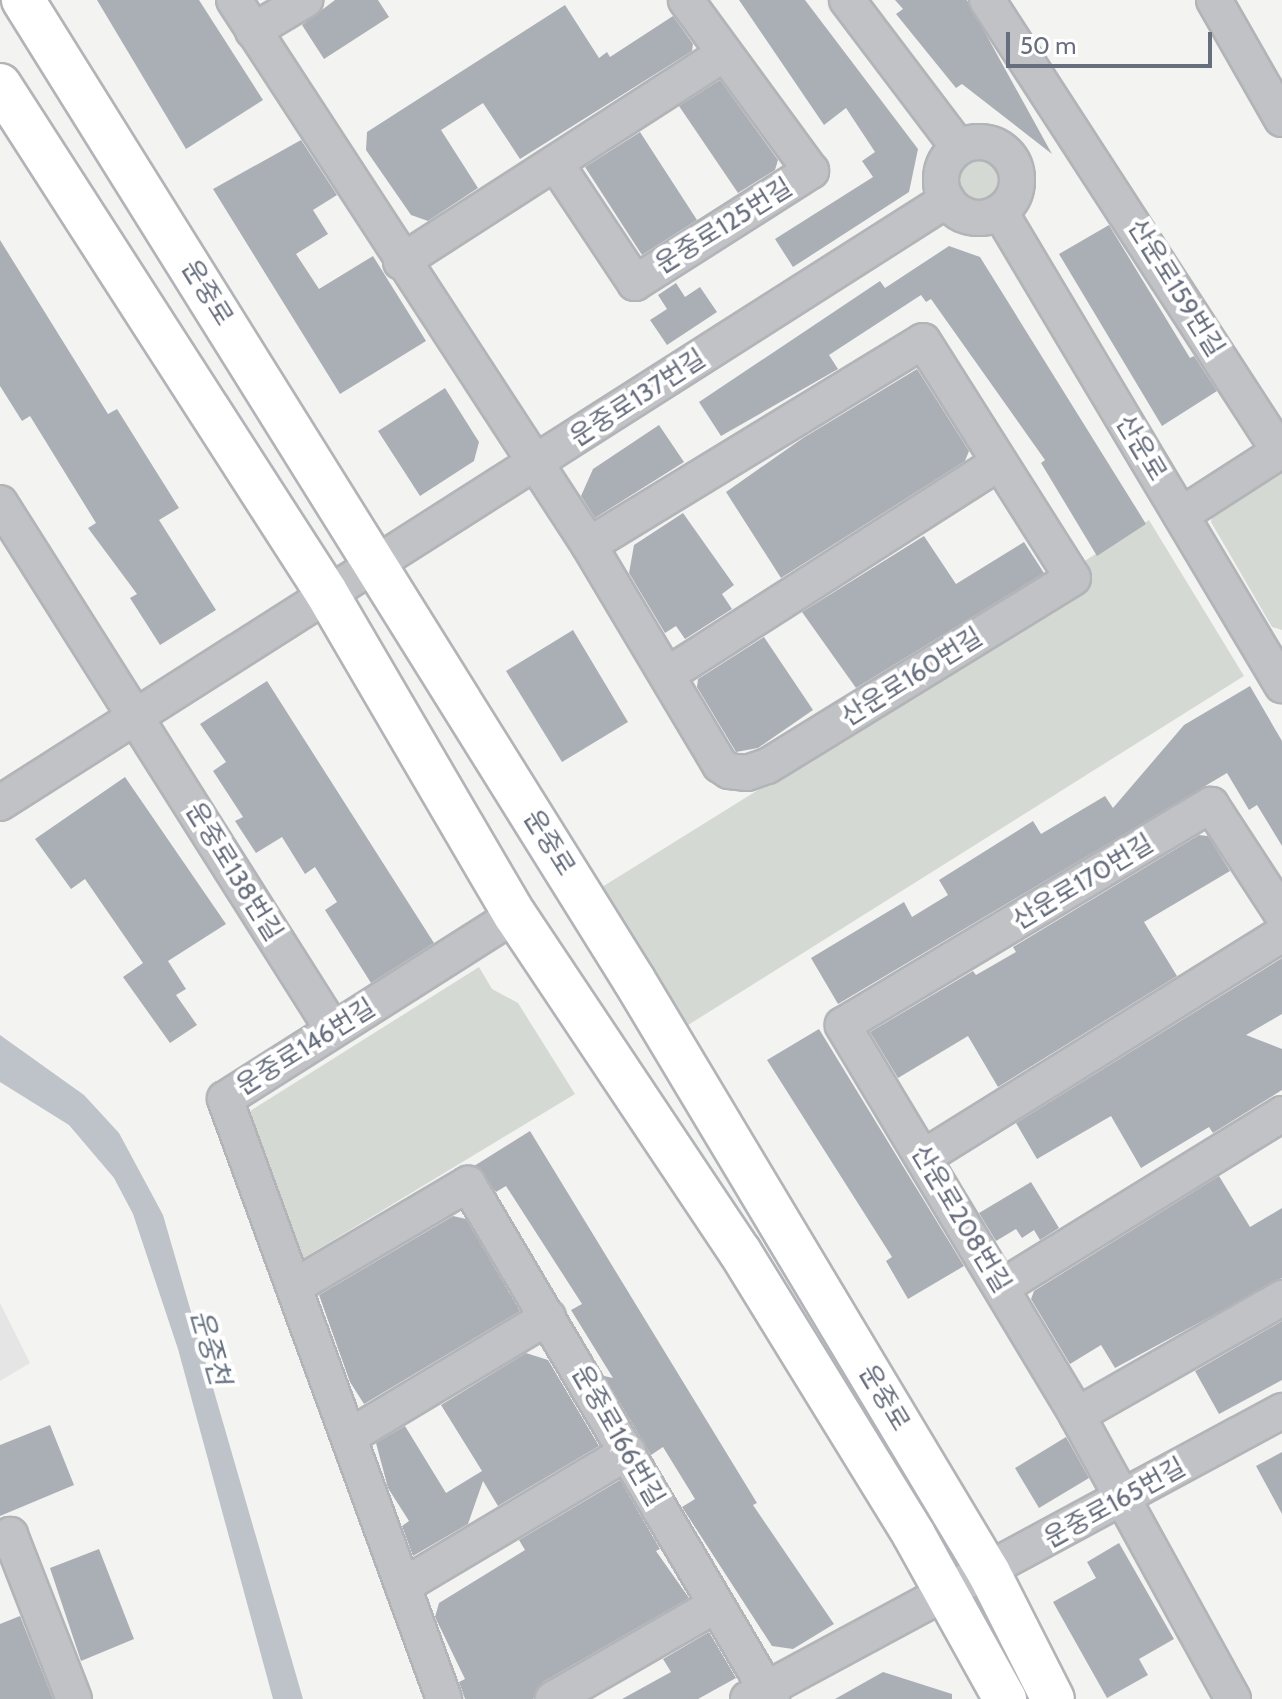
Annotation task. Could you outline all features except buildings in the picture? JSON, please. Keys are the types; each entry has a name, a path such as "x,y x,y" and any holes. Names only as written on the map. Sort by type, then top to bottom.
{"main road":[{"name":"운중로","path":"23,0 634,980 989,1573 1053,1699"},
{"name":"운중로","path":"0,85 326,592 515,915 740,1252 948,1594 1005,1699"}],"street":[{"path":"234,0 401,262 537,463"},
{"path":"253,31 305,0"},
{"name":"운중로125번길","path":"556,164 635,283 811,171 686,0"},
{"path":"847,0 958,147"},
{"name":"산운로159번길","path":"987,0 1072,125 1281,451 1181,515"},
{"path":"1214,0 1282,119"},
{"path":"401,262 724,54"},
{"path":"981,141 1011,159 1018,182 1000,212 977,218 947,200 941,177 958,147 981,141"},
{"name":"운중로137번길","path":"326,592 537,463 947,200"},
{"name":"산운로","path":"1000,212 1282,684"},
{"name":"산운로160번길","path":"537,463 670,673 720,765 747,773 1073,578 923,341 589,545"},
{"path":"670,673 999,463"},
{"name":"운중로138번길","path":"0,503 333,1030"},
{"path":"0,803 326,592"},
{"name":"산운로170번길","path":"843,1025 1211,805 1282,914"},
{"name":"운중로146번길","path":"444,1699 297,1285 225,1099 515,915"},
{"path":"924,1157 1282,934"},
{"name":"산운로208번길","path":"843,1025 1077,1415 1233,1699"},
{"path":"1002,1287 1282,1114"},
{"name":"운중로166번길","path":"297,1285 468,1184 716,1605 762,1696 948,1594"},
{"path":"1077,1415 1282,1298"},
{"path":"350,1436 548,1317"},
{"name":"운중로165번길","path":"948,1594 1282,1411"},
{"path":"403,1586 628,1452"},
{"path":"0,1541 10,1535 74,1699"},
{"path":"553,1699 716,1605"}],"shaded area":[{"path":"969,155 989,155 1003,169 1003,189 989,203 969,203 955,189 955,169"},
{"path":"1282,455 1282,630 1272,627 1211,522 1217,496"},
{"path":"1149,520 1244,676 677,1032 635,962 602,887 1075,593 1080,564"},
{"path":"479,967 492,989 518,1003 575,1094 302,1259 247,1113"},
{"path":"0,1035 84,1095 119,1133 163,1215 303,1699 273,1699 178,1349 133,1214 114,1178 69,1125 0,1082"},
{"path":"0,1303 30,1363 0,1381"}],"water label":[{"name":"운중천","path":"211,1347"}]}
